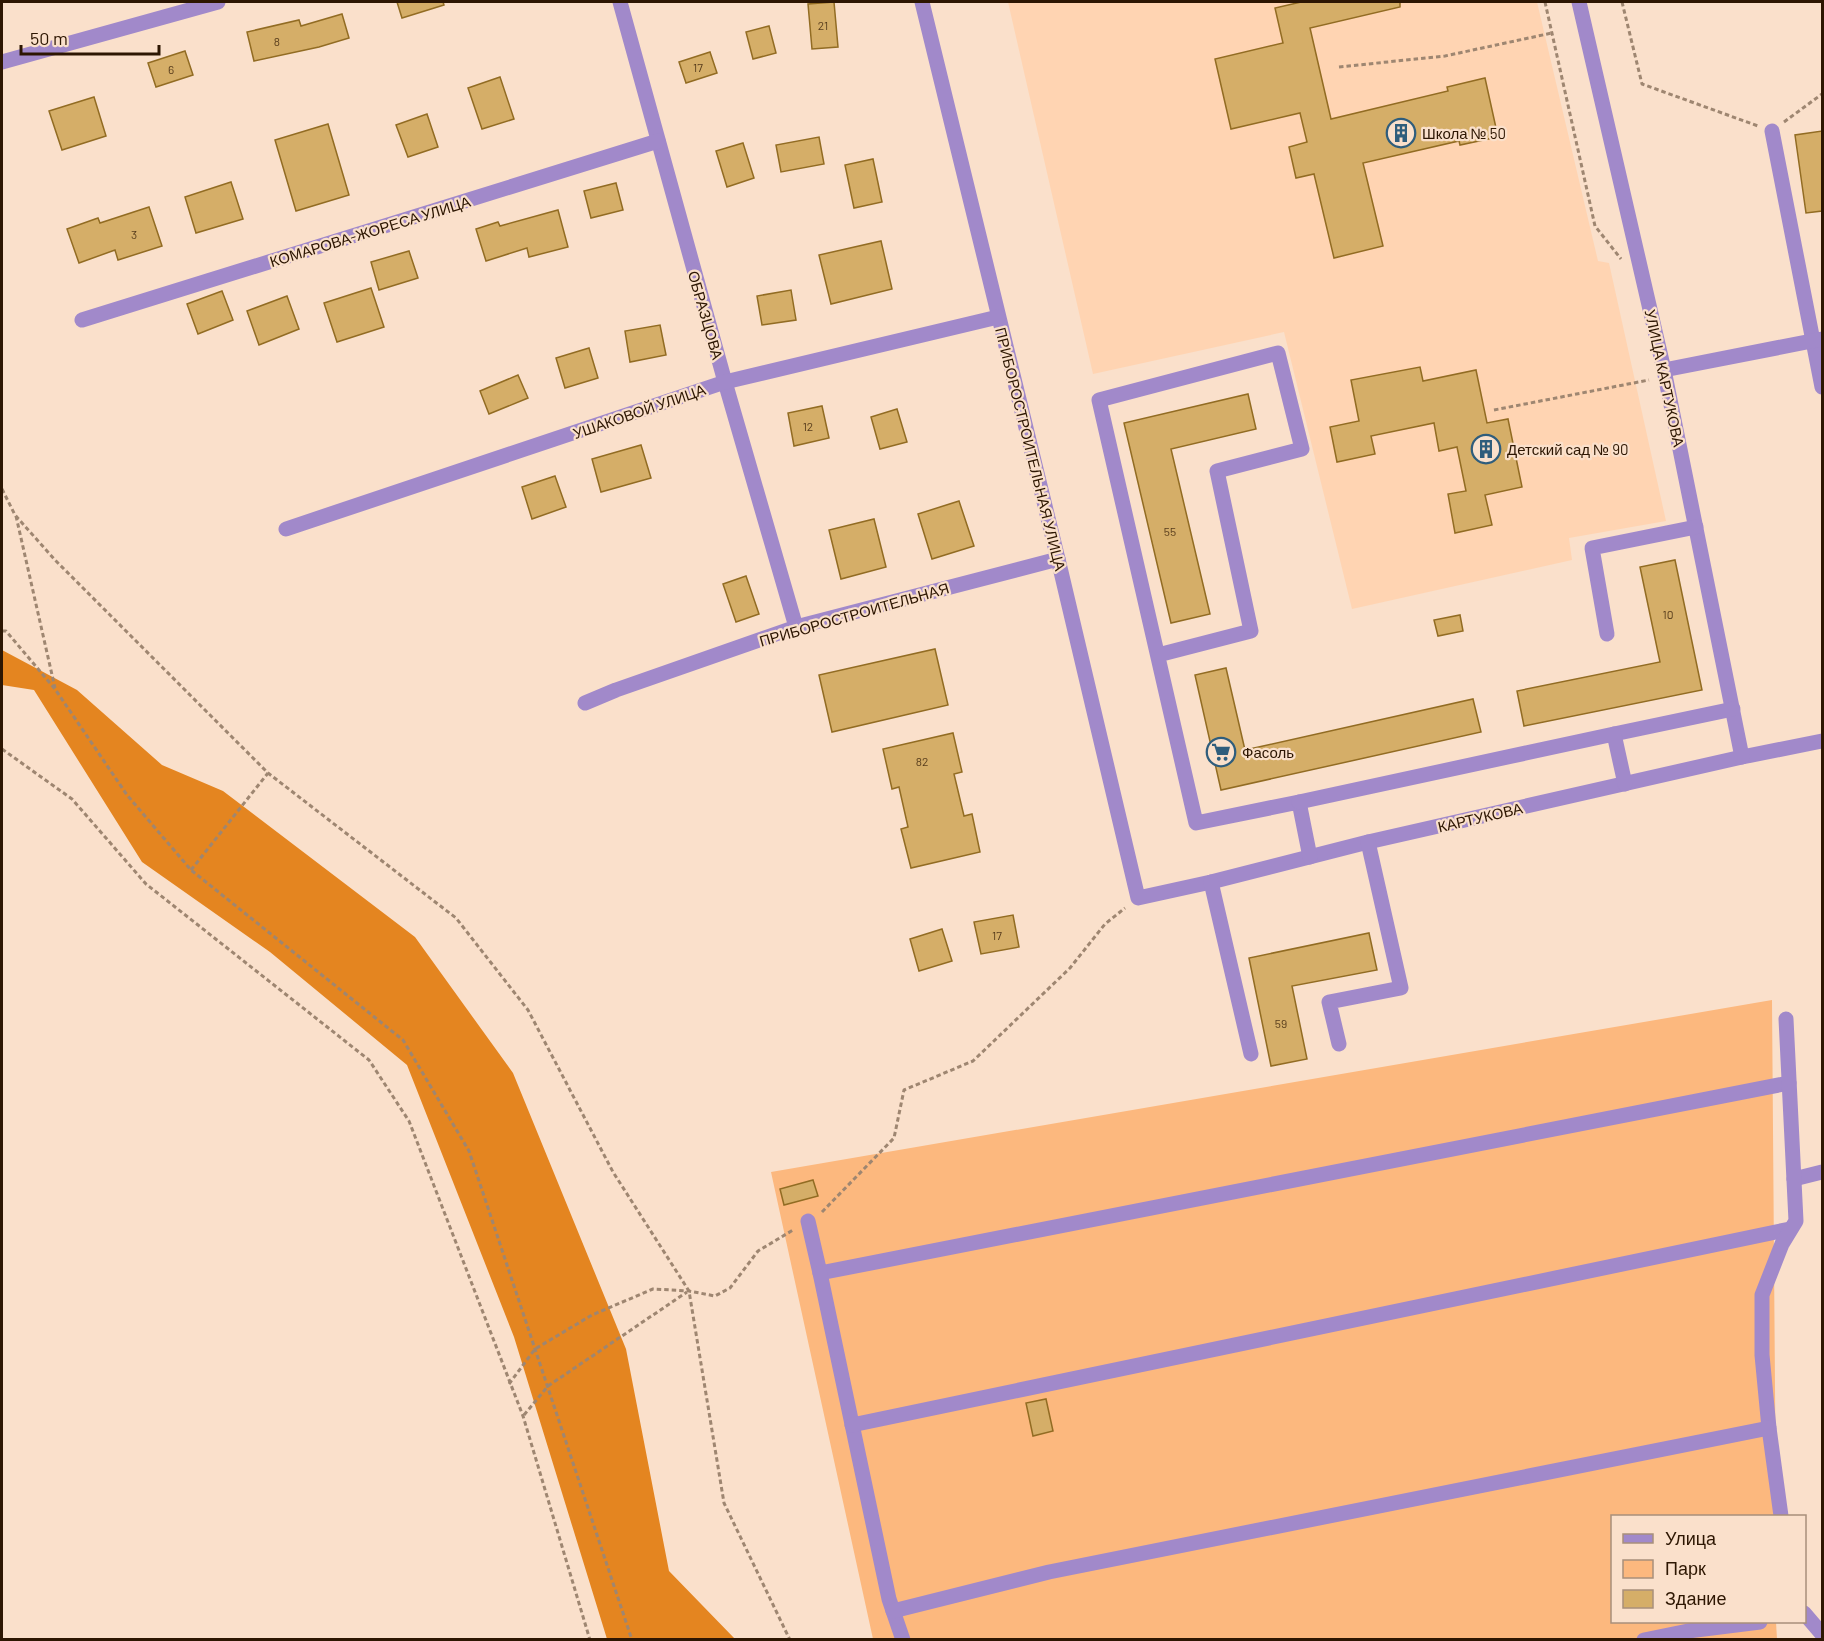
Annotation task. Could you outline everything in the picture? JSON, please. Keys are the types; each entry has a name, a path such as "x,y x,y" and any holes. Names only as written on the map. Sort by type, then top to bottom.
{"street":[{"path":"2,62 218,2"},
{"name":"ОБРАЗЦОВА","path":"620,2 725,382 796,627"},
{"name":"ПРИБОРОСТРОИТЕЛЬНАЯ УЛИЦА","path":"922,2 1138,898"},
{"name":"УЛИЦА КАРТУКОВА","path":"1579,2 1665,373 1742,757"},
{"path":"1772,131 1818,340 1822,387"},
{"name":"КОМАРОВА-ЖОРЕСА УЛИЦА","path":"82,320 658,141"},
{"name":"УШАКОВОЙ УЛИЦА","path":"286,530 725,382 998,316"},
{"path":"1665,373 1818,340"},
{"path":"1158,655 1251,631 1217,471 1302,449 1278,354 1099,400 1196,823 1732,709"},
{"path":"1607,634 1592,548 1696,527"},
{"name":"ПРИБОРОСТРОИТЕЛЬНАЯ","path":"585,703 796,627 1058,559"},
{"path":"1614,734 1625,784"},
{"name":"КАРТУКОВА","path":"1138,898 1368,842 1822,741"},
{"path":"1299,802 1310,857"},
{"path":"1339,1044 1329,1002 1401,988 1368,842"},
{"path":"1211,882 1251,1054"},
{"path":"1781,1515 1762,1355 1762,1295 1782,1244 1796,1221 1786,1019"},
{"path":"819,1274 1789,1083"},
{"path":"1794,1179 1822,1172"},
{"path":"808,1221 889,1599 903,1640"},
{"path":"852,1425 1790,1229"},
{"path":"893,1611 1049,1572 1769,1428"},
{"path":"1806,1616 1822,1634"},
{"path":"1644,1640 1688,1631 1752,1623"}],"path":[{"path":"1545,2 1595,226 1622,261"},
{"path":"1622,2 1642,84 1772,131 1822,94"},
{"path":"1339,67 1445,56 1552,33"},
{"path":"1494,410 1665,373"},
{"path":"2,489 15,515 55,689"},
{"path":"15,515 55,560 268,773 456,918 528,1010 613,1172 689,1291 724,1503 790,1640"},
{"path":"2,630 6,631 55,689 127,795 191,870 403,1040 469,1151 632,1640"},
{"path":"2,749 72,799 146,884 369,1060 409,1121 523,1416 590,1640"},
{"path":"191,870 268,773"},
{"path":"509,1383 535,1349 592,1315 653,1289 689,1291 715,1296 730,1288 758,1251 822,1212 894,1138 904,1090 973,1061 1070,968 1105,924 1138,898"},
{"path":"523,1416 548,1386 689,1291"}],"shaded area":[{"path":"1008,2 1537,2 1598,261 1609,263 1666,521 1569,538 1572,560 1352,609 1284,332 1093,374"},
{"path":"2,650 77,690 162,765 223,791 415,937 513,1073 626,1349 669,1571 735,1639 607,1639 514,1337 407,1065 270,952 142,862 34,690 2,685"}],"green space":[{"path":"1772,1000 1776,1515 1611,1515 1611,1623 1776,1623 1777,1639 873,1639 771,1172"}],"building":[{"path":"397,2 443,2 444,5 402,18"},
{"path":"834,2 838,47 812,49 808,4"},
{"name":"Школа № 50","path":"1301,2 1400,2 1400,7 1310,28 1331,119 1448,91 1447,87 1485,78 1498,137 1460,145 1459,141 1363,163 1383,246 1334,258 1314,174 1296,178 1289,147 1307,142 1300,113 1231,129 1215,59 1283,43 1275,8"},
{"path":"342,14 349,38 254,61 247,32 299,20 301,26"},
{"path":"769,26 776,53 753,59 746,32"},
{"path":"185,51 193,75 156,87 148,63"},
{"path":"710,52 717,73 686,83 679,62"},
{"path":"500,77 514,119 482,129 468,88"},
{"path":"94,97 106,136 62,150 49,111"},
{"path":"427,114 438,147 408,157 396,125"},
{"path":"328,124 349,195 296,211 275,140"},
{"path":"1822,131 1822,211 1806,213 1795,135"},
{"path":"819,137 824,164 781,172 776,145"},
{"path":"743,143 754,178 727,187 716,151"},
{"path":"873,159 882,202 854,208 845,165"},
{"path":"231,182 243,219 196,233 185,197"},
{"path":"616,183 623,210 591,218 584,191"},
{"path":"149,207 162,246 118,260 115,250 79,263 67,229 98,218 100,223"},
{"path":"558,210 568,247 529,257 527,248 486,261 476,229 498,222 500,226"},
{"path":"881,241 892,289 831,304 819,255"},
{"path":"409,251 418,278 379,290 371,262"},
{"path":"371,288 384,327 337,342 324,303"},
{"path":"791,290 796,320 762,325 757,296"},
{"path":"222,291 233,320 198,334 187,304"},
{"path":"287,296 299,329 259,345 247,311"},
{"path":"660,325 666,355 630,362 625,331"},
{"path":"589,348 598,378 565,388 556,358"},
{"name":"Детский сад № 90","path":"1420,367 1423,381 1476,370 1487,423 1508,419 1522,487 1485,495 1492,525 1455,533 1448,494 1466,491 1457,447 1439,451 1434,423 1371,436 1375,454 1337,462 1330,427 1359,421 1351,380"},
{"path":"518,375 528,398 489,414 480,391"},
{"path":"1248,394 1256,429 1171,449 1210,614 1171,623 1124,423"},
{"path":"822,406 829,438 794,446 788,413"},
{"path":"897,409 907,442 880,449 871,417"},
{"path":"641,445 651,478 601,492 592,459"},
{"path":"555,476 566,507 532,519 522,487"},
{"path":"959,501 974,546 932,559 918,514"},
{"path":"874,519 886,567 841,579 829,530"},
{"path":"1675,560 1702,690 1524,726 1517,691 1660,662 1640,567"},
{"path":"746,576 759,614 736,622 723,584"},
{"path":"1460,615 1463,631 1438,636 1434,620"},
{"path":"935,649 948,705 832,732 819,675"},
{"path":"1226,668 1245,750 1473,699 1481,732 1221,790 1195,675"},
{"path":"953,733 962,772 954,774 964,816 972,814 980,852 911,868 901,829 908,827 899,787 892,789 883,749"},
{"path":"1013,915 1019,947 981,954 974,922"},
{"path":"942,929 952,961 919,971 910,939"},
{"path":"1369,933 1377,970 1292,986 1307,1059 1271,1066 1249,958"},
{"path":"813,1180 818,1196 784,1205 780,1189"},
{"path":"1046,1399 1053,1431 1033,1436 1026,1403"}],"place":[{"name":"Школа № 50","path":"1401,133"},
{"name":"Детский сад № 90","path":"1486,449"},
{"name":"Фасоль","path":"1221,752"}]}
